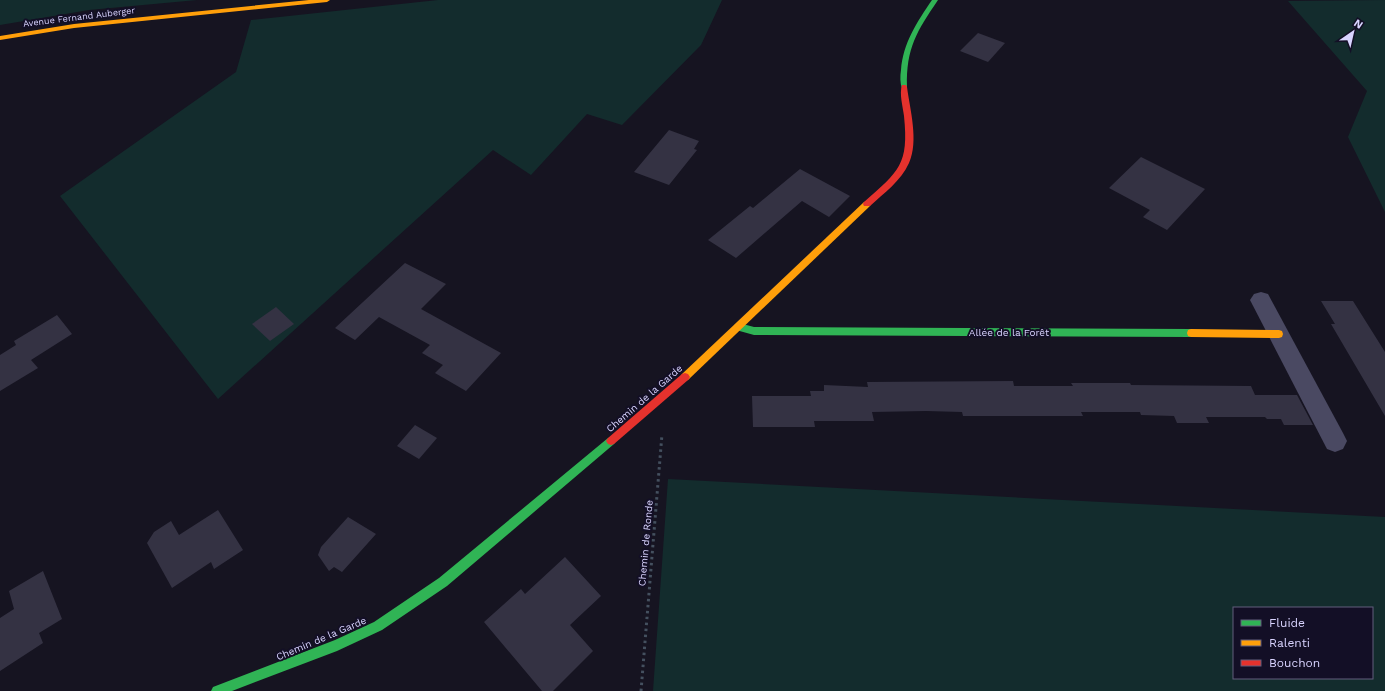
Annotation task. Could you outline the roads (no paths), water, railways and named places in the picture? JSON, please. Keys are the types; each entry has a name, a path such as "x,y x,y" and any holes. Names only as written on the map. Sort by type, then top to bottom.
{"street":[{"name":"Avenue Fernand Auberger","path":"0,38 74,26 327,0"},
{"name":"Chemin de la Garde","path":"218,691 337,645 378,626 443,582 665,396 894,178 905,163 909,145 903,70 911,36 935,0"},
{"path":"1261,300 1335,441"},
{"name":"Allée de la Forêt","path":"739,327 762,331 1279,334"}]}
